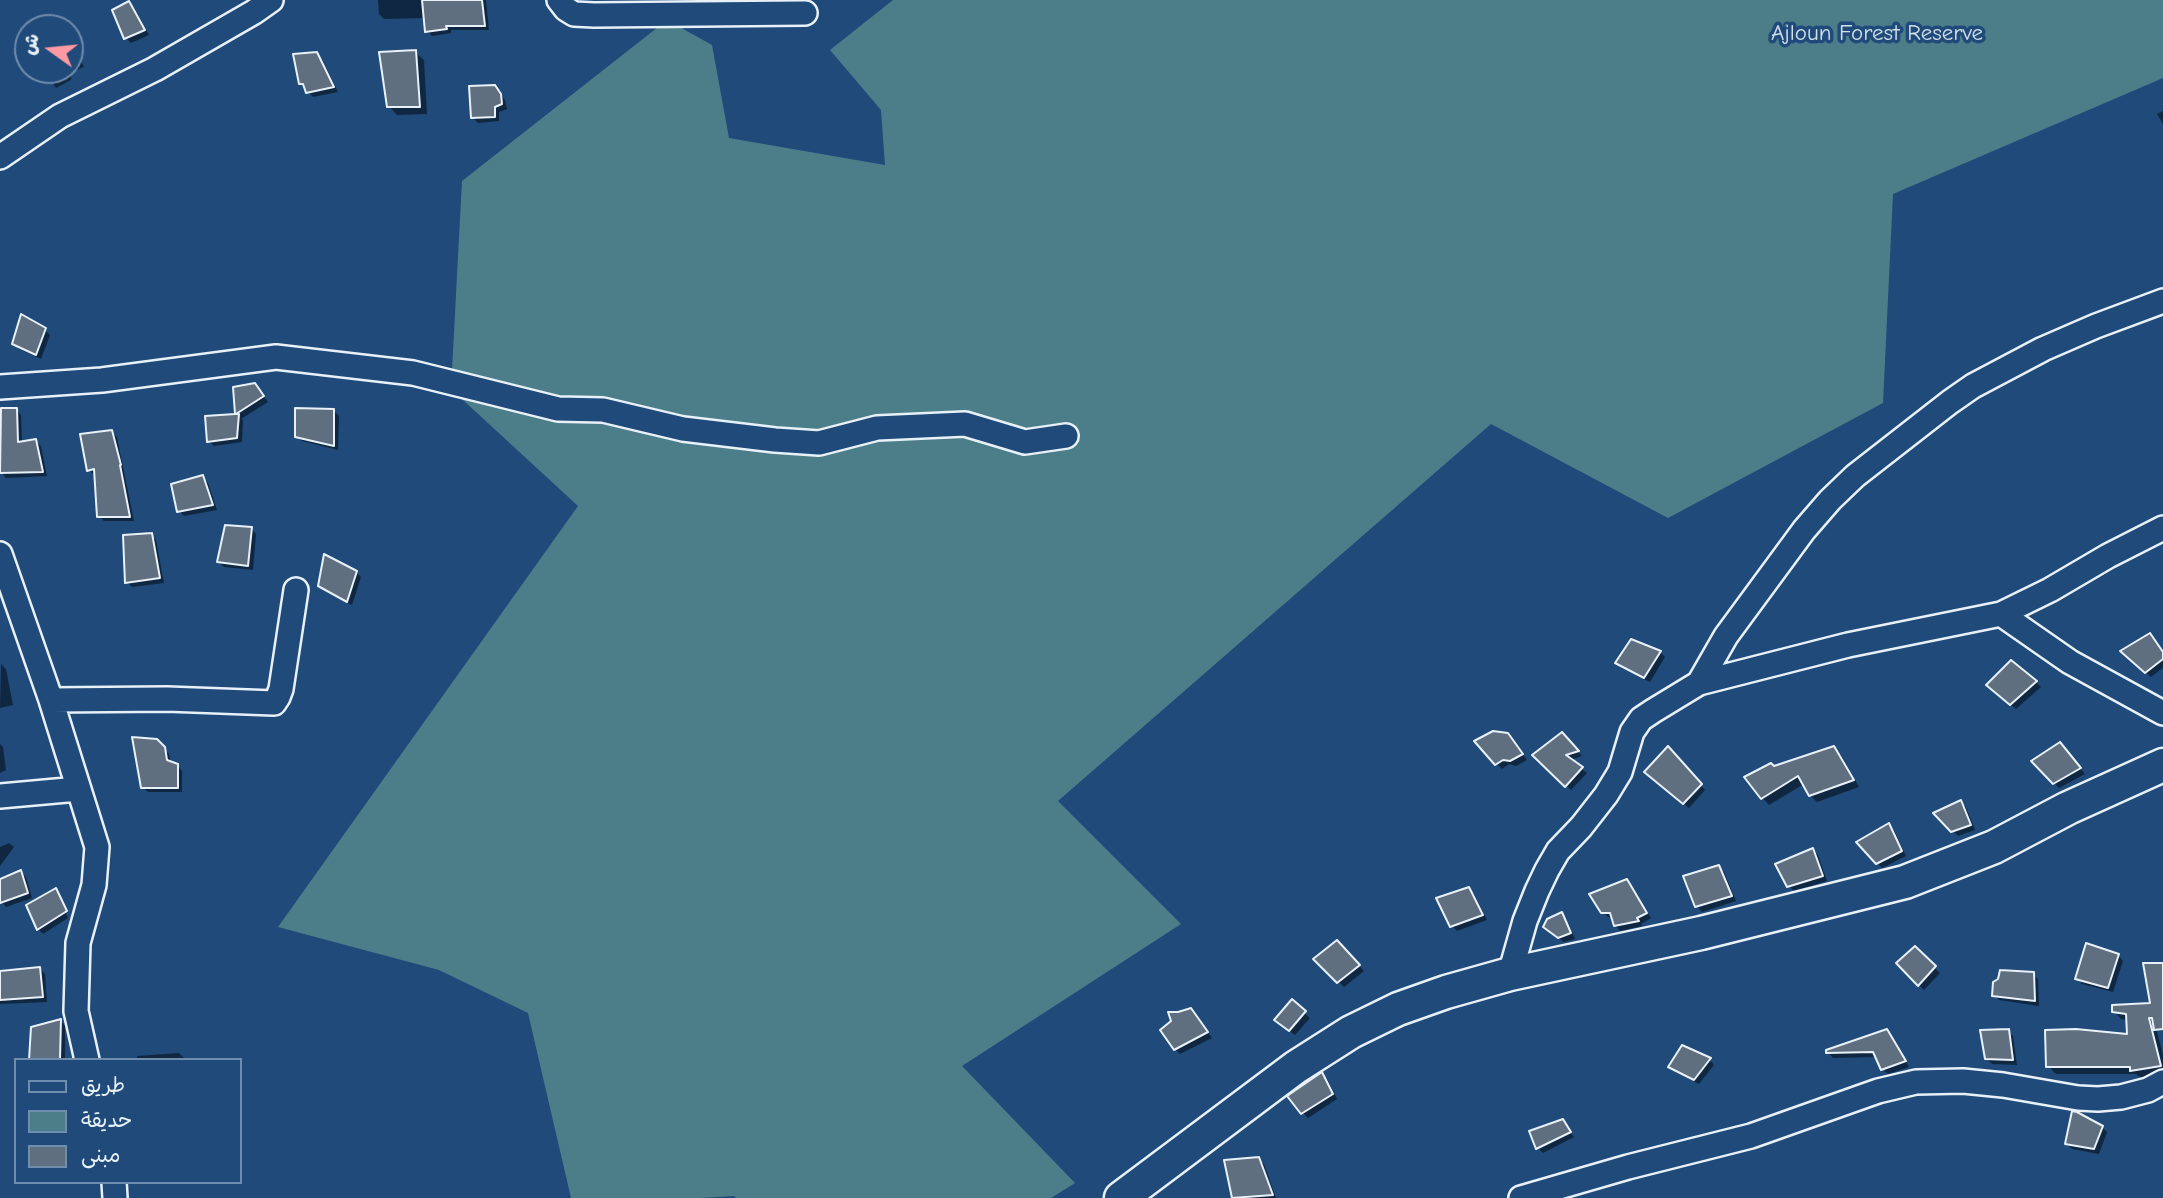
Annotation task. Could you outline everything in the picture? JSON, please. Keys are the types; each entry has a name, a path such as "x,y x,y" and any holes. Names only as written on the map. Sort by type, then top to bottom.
{"street":[{"path":"559,0 565,9 574,13 594,15 805,13"},
{"path":"0,157 60,116 155,69 258,4"},
{"path":"1699,683 1726,636 1804,530 1856,476 1973,386 2043,349 2163,301"},
{"path":"0,387 102,380 276,356 413,373 558,408 603,410 683,429 775,440 818,443 877,428 965,424 1025,442 1066,436"},
{"path":"1510,974 1536,891 1558,851 1606,795 1620,772 1632,732 1641,719 1699,683 1849,645 2001,614 2163,528"},
{"path":"0,554 51,700 97,847 94,885 78,943 76,1011 87,1058"},
{"path":"51,700 167,699 274,703 281,689 296,590"},
{"path":"2001,614 2070,662 2163,713"},
{"path":"1121,1198 1296,1067 1351,1032 1398,1009 1510,974 1701,933 1905,882 1994,847 2068,808 2163,765"},
{"path":"0,796 78,789"},
{"path":"1521,1198 1751,1136 1878,1091 1916,1082 1963,1081 2098,1099 2121,1097 2148,1090 2163,1082"}],"green space":[{"name":"Ajloun Forest Reserve","path":"893,0 2163,0 2163,78 1893,194 1883,403 1668,518 1491,424 1058,801 1181,924 962,1066 1075,1183 1051,1198 571,1198 528,1013 439,970 278,927 578,506 451,389 462,181 667,20 712,45 729,138 885,165 881,110 830,50"}],"building":[{"path":"422,0 482,0 485,26 446,26 447,29 425,32"},
{"path":"129,1 145,30 124,39 112,10"},
{"path":"416,50 420,107 387,107 379,52"},
{"path":"317,52 334,87 306,93 303,84 299,84 293,54"},
{"path":"495,85 501,94 502,104 495,107 495,117 471,118 469,86"},
{"path":"21,314 46,328 36,355 12,344"},
{"path":"255,383 264,396 236,414 239,414 237,438 207,442 205,416 235,414 233,387"},
{"path":"1,408 17,408 18,442 36,439 43,472 0,473"},
{"path":"295,408 334,409 334,446 295,437"},
{"path":"112,430 130,517 97,517 94,469 87,471 80,434"},
{"path":"203,475 213,505 177,512 171,484"},
{"path":"225,525 252,527 248,566 217,562"},
{"path":"152,533 160,578 125,583 123,535"},
{"path":"324,554 357,571 347,602 318,586"},
{"path":"2150,633 2163,652 2163,659 2145,673 2120,651"},
{"path":"1631,639 1661,651 1644,678 1615,663"},
{"path":"2011,660 2037,681 2010,705 1986,685"},
{"path":"1493,731 1508,733 1523,754 1495,765 1474,741"},
{"path":"1562,732 1579,751 1566,755 1583,767 1565,787 1532,755"},
{"path":"132,737 157,739 165,747 167,760 178,764 178,788 141,788"},
{"path":"2060,742 2081,768 2053,784 2031,761"},
{"path":"1668,746 1702,784 1683,804 1644,772"},
{"path":"1834,746 1854,780 1809,796 1798,776 1761,799 1744,777 1771,763 1774,766"},
{"path":"1961,800 1971,825 1951,832 1933,813"},
{"path":"1889,823 1902,851 1876,864 1856,842"},
{"path":"1813,848 1823,876 1787,887 1775,864"},
{"path":"1719,865 1732,896 1695,907 1683,876"},
{"path":"21,870 28,893 0,903 0,879"},
{"path":"1627,879 1647,913 1637,918 1639,921 1614,926 1610,913 1601,913 1589,894"},
{"path":"1469,887 1483,915 1450,927 1436,898"},
{"path":"56,888 67,911 37,930 26,905"},
{"path":"1562,912 1571,933 1558,938 1543,927 1547,919"},
{"path":"1337,940 1360,965 1337,983 1313,959"},
{"path":"2086,943 2119,954 2108,988 2075,979"},
{"path":"1915,946 1936,966 1918,986 1896,963"},
{"path":"2143,963 2163,963 2163,1029 2154,1030 2152,1018 2149,1018 2161,1066 2130,1071 2130,1067 2046,1067 2045,1030 2076,1029 2127,1034 2126,1014 2112,1012 2112,1005 2150,1003"},
{"path":"40,967 43,997 0,1000 0,971"},
{"path":"2000,970 2034,972 2035,1001 1992,996 1993,982 1998,979"},
{"path":"1292,999 1306,1011 1289,1031 1274,1020"},
{"path":"1191,1008 1208,1032 1174,1050 1160,1030 1171,1021 1168,1012"},
{"path":"61,1019 60,1058 29,1058 31,1027"},
{"path":"1887,1029 1906,1061 1881,1070 1873,1052 1826,1053 1826,1050"},
{"path":"2009,1029 2013,1060 1985,1059 1980,1030"},
{"path":"1682,1045 1711,1058 1694,1080 1668,1067"},
{"path":"1322,1072 1333,1094 1301,1114 1287,1096"},
{"path":"2072,1111 2103,1126 2094,1149 2065,1144"},
{"path":"1563,1119 1571,1132 1536,1149 1529,1131"},
{"path":"1259,1157 1273,1195 1232,1198 1224,1160"}]}
